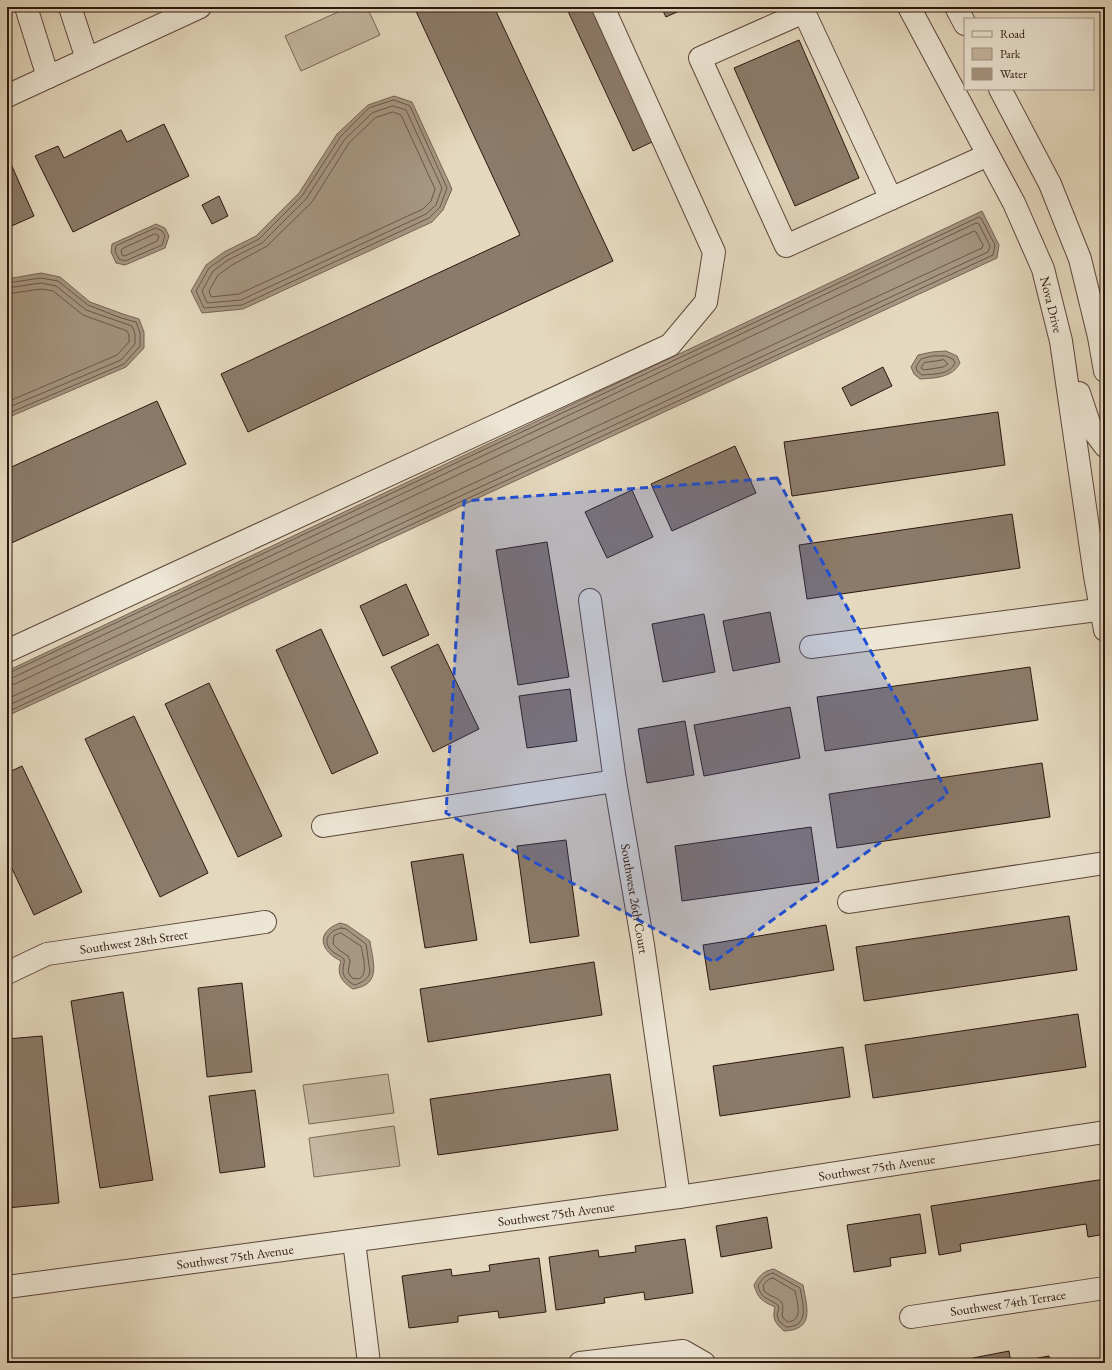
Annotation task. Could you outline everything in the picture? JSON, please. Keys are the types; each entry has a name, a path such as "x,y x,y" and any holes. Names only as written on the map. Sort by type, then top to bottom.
{"street":[{"path":"26,7 48,77"},
{"path":"70,7 87,59"},
{"path":"7,96 200,7"},
{"path":"7,651 670,345 706,302 714,252 602,7"},
{"name":"Nova Drive","path":"909,7 1014,203 1043,269 1061,341 1094,576 1104,616"},
{"path":"956,7 964,22"},
{"path":"891,199 804,12 700,58 786,246 891,199 988,154"},
{"path":"1001,90 1050,184 1080,259 1100,337 1105,370"},
{"path":"1061,341 1090,426 1105,446"},
{"name":"Southwest 26th Court","path":"590,600 615,781 643,945 679,1197"},
{"path":"811,647 1104,616"},
{"path":"323,826 615,781"},
{"path":"849,902 1105,863"},
{"name":"Southwest 28th Street","path":"7,973 47,954 265,922"},
{"name":"Southwest 75th Avenue","path":"7,1287 679,1197 1105,1132"},
{"path":"354,1241 369,1363"},
{"name":"Southwest 74th Terrace","path":"911,1317 1105,1288"},
{"path":"580,1363 683,1351 704,1363"}],"highlighted area":[{"path":"777,478 948,794 714,962 446,813 464,501"}],"green space":[{"path":"349,7 367,7 380,35 301,71 285,36"},
{"path":"388,1074 394,1113 309,1124 303,1085"},
{"path":"394,1126 400,1166 314,1177 309,1138"}],"water":[{"path":"394,96 412,102 452,189 443,210 432,222 243,309 202,313 191,291 206,265 224,252 256,236 299,193 337,134 368,105"},
{"path":"982,211 999,245 997,258 7,716 7,671"},
{"path":"156,224 165,228 169,236 165,248 125,265 116,263 111,252 112,244"},
{"path":"41,273 60,277 90,302 139,319 144,332 144,348 126,367 7,418 7,279"},
{"path":"946,351 957,356 960,363 952,372 943,376 920,379 914,374 911,367 918,355"},
{"path":"340,923 347,925 370,941 374,969 371,979 367,984 361,987 353,989 346,984 341,977 339,970 341,961 328,952 323,942 327,931"},
{"path":"774,1269 803,1285 807,1316 805,1322 794,1330 784,1331 778,1326 774,1318 775,1307 761,1299 757,1294 754,1285 764,1273"}],"building":[{"path":"414,7 494,7 613,261 248,432 221,374 520,235"},
{"path":"566,7 592,7 654,141 633,151"},
{"path":"661,7 688,7 666,17"},
{"path":"1101,7 1105,7 1105,44"},
{"path":"799,40 859,178 795,206 734,68"},
{"path":"164,124 189,176 73,232 35,156 58,146 64,158 121,130 127,142"},
{"path":"7,155 34,216 7,228"},
{"path":"219,196 228,216 212,224 202,205"},
{"path":"883,367 892,386 851,406 842,388"},
{"path":"157,401 186,464 7,545 7,469"},
{"path":"998,412 1005,465 792,496 784,442"},
{"path":"735,446 756,493 672,531 651,484"},
{"path":"632,490 653,537 607,558 585,512"},
{"path":"1012,514 1020,568 807,599 799,545"},
{"path":"547,542 569,677 518,685 496,550"},
{"path":"406,584 429,635 383,656 360,606"},
{"path":"770,612 780,662 733,671 723,621"},
{"path":"704,614 715,672 663,682 652,624"},
{"path":"321,629 378,753 332,774 276,650"},
{"path":"438,644 479,729 433,752 391,667"},
{"path":"1030,667 1038,720 825,751 817,697"},
{"path":"209,683 282,836 238,857 165,704"},
{"path":"570,689 577,741 527,748 519,696"},
{"path":"790,707 800,758 704,776 694,725"},
{"path":"134,716 208,873 160,897 85,739"},
{"path":"685,721 694,775 647,783 638,729"},
{"path":"1042,763 1050,817 837,848 829,794"},
{"path":"22,766 82,892 34,915 7,858 7,773"},
{"path":"811,827 819,882 682,901 675,846"},
{"path":"566,840 579,936 530,943 517,846"},
{"path":"463,854 477,940 425,948 411,862"},
{"path":"1069,916 1077,970 864,1001 856,947"},
{"path":"826,925 834,970 710,990 703,945"},
{"path":"594,962 602,1015 428,1042 420,989"},
{"path":"242,983 252,1072 207,1077 198,988"},
{"path":"123,992 153,1180 100,1188 71,1001"},
{"path":"1078,1014 1086,1067 873,1098 865,1045"},
{"path":"42,1036 59,1203 7,1208 7,1039"},
{"path":"843,1047 850,1097 720,1116 713,1066"},
{"path":"610,1074 618,1130 438,1155 430,1099"},
{"path":"255,1090 265,1167 220,1173 209,1096"},
{"path":"1105,1179 1105,1234 1088,1237 1086,1224 960,1244 961,1251 939,1255 931,1206"},
{"path":"920,1214 926,1253 890,1258 891,1266 854,1272 847,1225"},
{"path":"767,1217 772,1248 721,1257 716,1226"},
{"path":"685,1239 693,1293 645,1300 644,1292 604,1298 605,1303 556,1310 549,1257 598,1250 599,1257 636,1252 635,1246"},
{"path":"539,1258 546,1312 499,1318 498,1311 458,1316 458,1322 409,1328 402,1276 451,1269 452,1276 490,1271 489,1265"},
{"path":"1009,1351 1011,1363 974,1363 973,1358"},
{"path":"1049,1356 1050,1363 1011,1363"}]}
